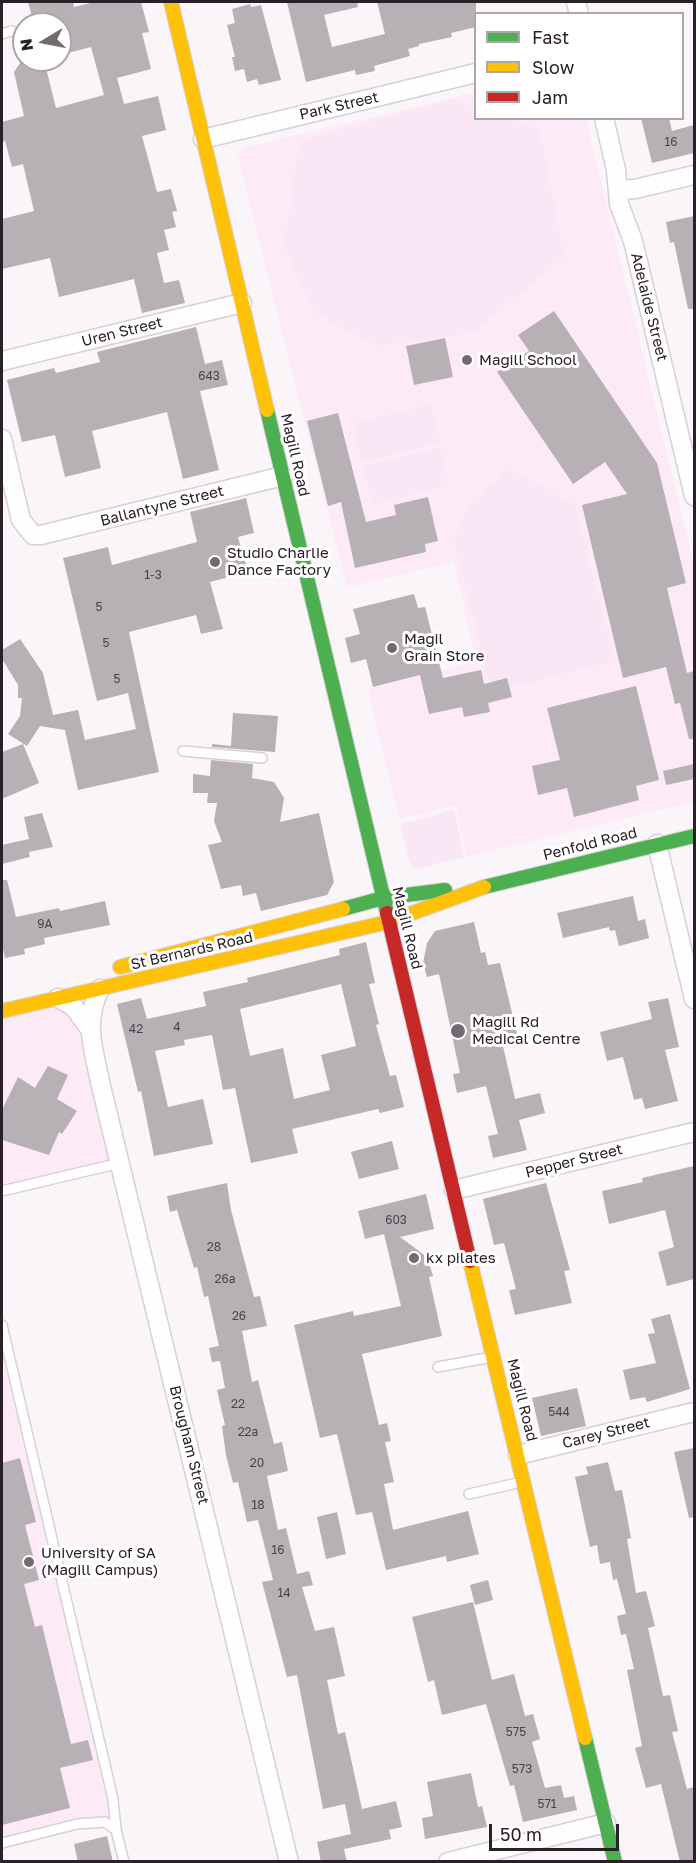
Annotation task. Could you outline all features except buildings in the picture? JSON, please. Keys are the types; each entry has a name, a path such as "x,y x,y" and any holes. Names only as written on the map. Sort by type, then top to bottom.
{"main road":[{"name":"Magill Road","path":"171,2 382,898 525,1481 615,1862"},
{"name":"Penfold Road","path":"388,922 493,885 694,836"},
{"name":"Penfold Road","path":"382,898 493,885"},
{"name":"St Bernards Road","path":"2,1011 58,998 100,980 382,898"},
{"name":"St Bernards Road","path":"100,980 388,922"}],"street":[{"name":"Park Street","path":"203,139 474,73"},
{"name":"Adelaide Street","path":"604,120 623,221 633,241 694,496"},
{"path":"619,190 635,189 694,175"},
{"name":"Uren Street","path":"2,361 242,303"},
{"path":"2,439 7,485"},
{"name":"Ballantyne Street","path":"7,485 21,520 33,535 41,535 283,476"},
{"path":"657,844 694,999"},
{"name":"Brougham Street","path":"89,1028 100,980"},
{"name":"Brougham Street","path":"58,998 74,1007 89,1028 289,1862"},
{"name":"Pepper Street","path":"454,1190 694,1132"},
{"name":"Carey Street","path":"518,1455 694,1412"},
{"path":"448,1862 606,1823"}],"lane":[{"path":"2,34 12,31"},
{"path":"183,751 262,758"},
{"path":"2,1191 120,1162"},
{"path":"2,1325 113,1799 116,1830 123,1862"},
{"path":"438,1367 494,1357"},
{"path":"469,1494 525,1481"},
{"path":"2,1845 86,1827 116,1830"}],"shaded area":[{"name":"Magill School","path":"474,93 474,120 586,120 694,566 694,801 467,857 456,805 399,819 368,689 476,662 454,562 347,587 238,158 243,148"},
{"path":"451,99 474,107 474,120 512,120 540,129 564,257 473,333 377,346 315,313 284,247 299,141"},
{"path":"431,404 440,443 362,462 353,423"},
{"path":"440,447 449,486 372,505 363,466"},
{"path":"508,469 575,504 615,661 492,692 454,542 467,507"},
{"path":"454,810 464,857 416,869 410,863 400,824"},
{"path":"58,998 89,1028 120,1163 2,1191 2,1011"},
{"name":"University of SA (Magill Campus)","path":"2,1325 116,1830 86,1827 2,1847"}],"traffic: fast":[{"path":"267,410 387,913"},
{"path":"484,887 694,836"},
{"path":"343,909 383,898 445,890"},
{"path":"585,1738 615,1862"}],"traffic: slow":[{"path":"171,2 267,410"},
{"path":"2,1011 388,922 484,887"},
{"path":"120,967 343,909"},
{"path":"470,1261 585,1738"}],"traffic: jam":[{"path":"387,913 470,1261"}],"place":[{"name":"Magill School","path":"467,360"},
{"name":"Studio Charlie Dance Factory","path":"215,562"},
{"name":"Magil Grain Store","path":"392,648"},
{"name":"Magill Rd Medical Centre","path":"458,1031"},
{"name":"kx pilates","path":"414,1258"},
{"name":"University of SA (Magill Campus)","path":"29,1562"}]}
